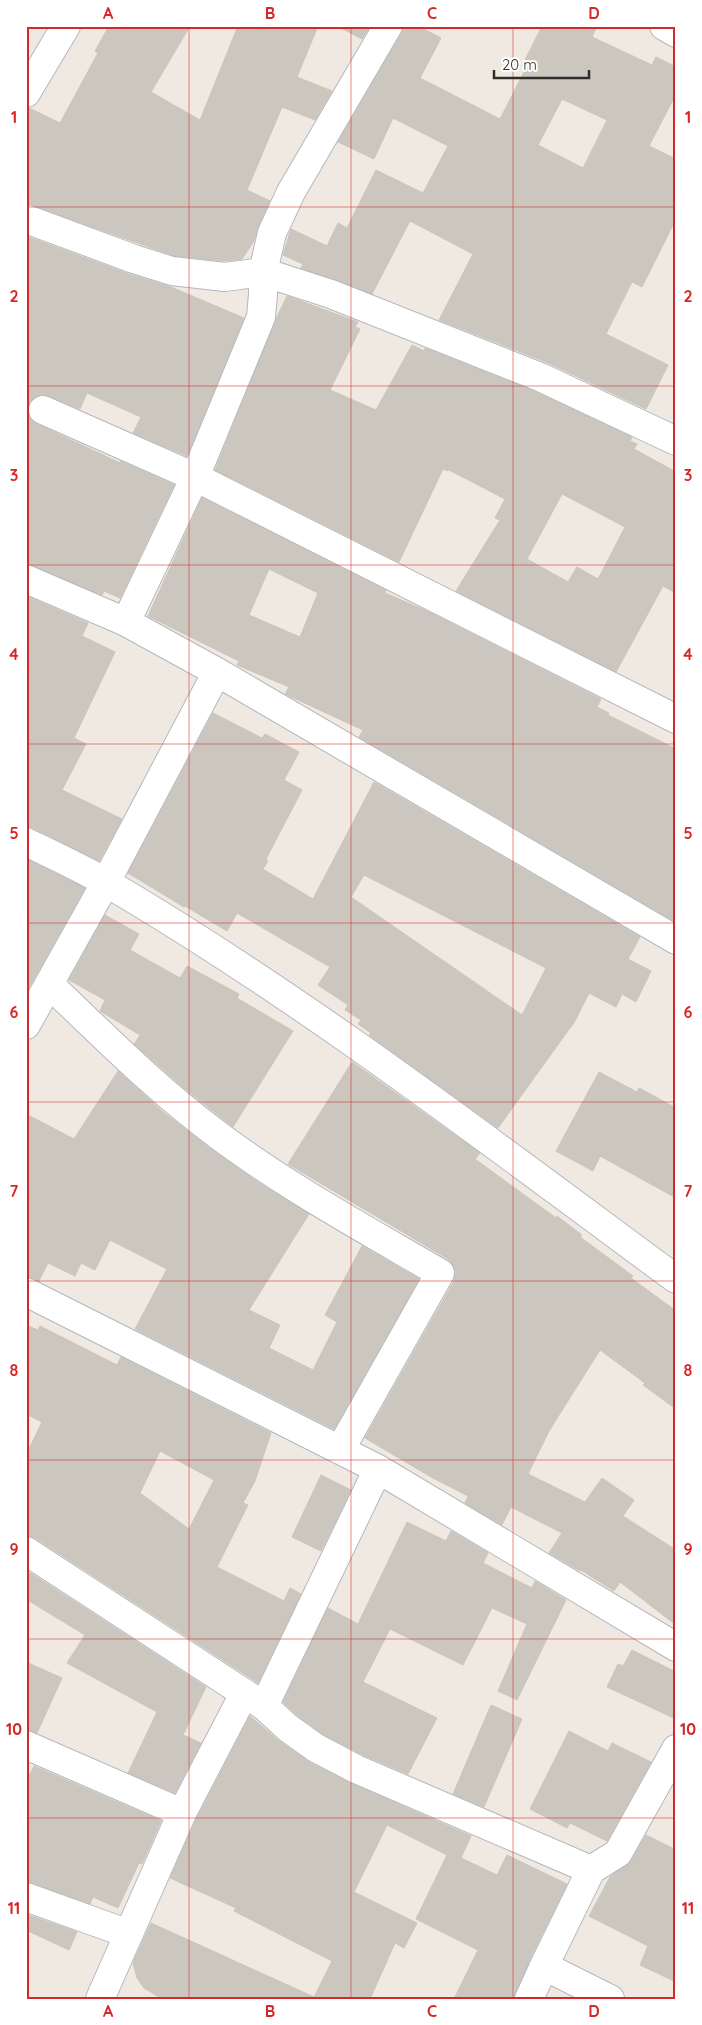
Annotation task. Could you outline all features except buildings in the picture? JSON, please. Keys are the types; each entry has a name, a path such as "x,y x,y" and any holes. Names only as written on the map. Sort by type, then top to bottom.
{"street":[{"path":"26,93 66,26"},
{"path":"126,622 195,477 261,317 262,272 272,232 291,192 388,26"},
{"path":"664,26 676,33"},
{"path":"26,219 172,271 225,277 262,272 331,294 540,377 676,441"},
{"path":"43,410 195,477 676,719"},
{"path":"26,579 126,622 217,672 676,940"},
{"path":"26,1025 106,882 217,672"},
{"path":"26,842 106,882 219,953 353,1042 676,1279"},
{"path":"49,984 165,1093 218,1136 348,1219 440,1273 340,1450"},
{"path":"26,1292 378,1469 676,1647"},
{"path":"106,1997 129,1934 182,1813 254,1700 378,1469"},
{"path":"26,1551 254,1700 316,1748 356,1769 591,1870"},
{"path":"26,1745 182,1813"},
{"path":"529,1999 591,1870 618,1853 676,1749"},
{"path":"26,1898 129,1934"},
{"path":"544,1966 610,1999"}]}
